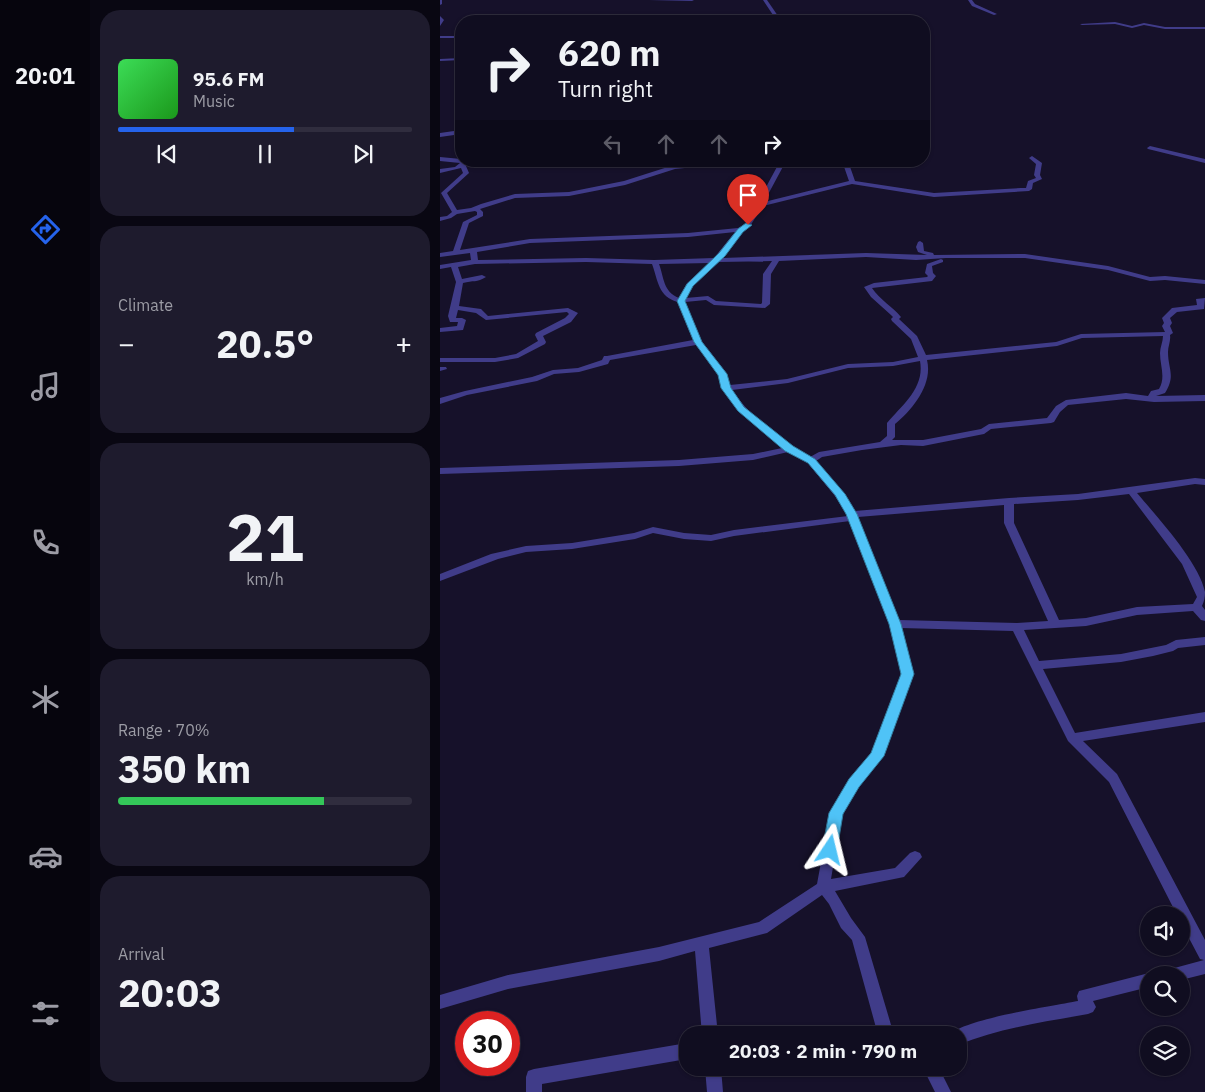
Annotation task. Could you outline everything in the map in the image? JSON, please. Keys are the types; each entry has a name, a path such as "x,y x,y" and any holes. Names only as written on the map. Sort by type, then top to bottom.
{"street":[{"path":"651,0 692,0"},
{"path":"766,0 775,15"},
{"path":"970,0 973,5 995,14"},
{"path":"440,17 442,20 440,24"},
{"path":"1082,24 1115,24 1132,27 1144,24 1165,28 1205,28"},
{"path":"440,37 455,37"},
{"path":"440,60 455,59"},
{"path":"440,135 455,133"},
{"path":"1150,148 1205,161"},
{"path":"760,204 852,182 934,195 1021,190 1029,188 1030,182 1039,179 1037,175 1039,163 1032,158"},
{"path":"440,159 455,160"},
{"path":"440,170 458,167"},
{"path":"455,212 444,193 466,173 464,167"},
{"path":"440,220 449,217 455,212 476,208 515,196 569,194 624,183 674,167"},
{"path":"681,301 690,285 716,261 740,230 748,225 779,167"},
{"path":"847,167 852,182"},
{"path":"456,252 466,222 480,216 480,212 476,208"},
{"path":"740,230 530,241 473,252 456,252 441,255 442,267 475,262 776,260 796,257 866,254 897,257 1038,257 1108,268 1150,279 1165,278 1205,282"},
{"path":"920,243 921,252 941,257"},
{"path":"473,252 475,262"},
{"path":"883,444 891,437 891,423 906,409 924,377 925,368 915,340 895,319 897,317 891,309 872,295 868,287 929,279 932,276 929,273 929,265 941,261 941,257"},
{"path":"654,262 661,285 672,298 681,301 708,298 714,303 762,306 766,304 765,298 768,293 767,276 776,260"},
{"path":"440,330 460,328 462,320 453,320 452,316 457,308 456,293 460,282 454,266"},
{"path":"460,282 470,279 477,280 482,277"},
{"path":"726,388 788,382 819,372 848,366 893,364 923,358 1057,344 1081,336 1166,334 1170,333 1166,326 1168,323 1166,318 1171,312 1201,307 1198,300 1205,300"},
{"path":"681,301 698,342 723,374 726,388 741,409 789,449 811,461 839,494 852,516 895,624 908,674 877,756 854,783 836,813 824,887 858,937 883,1026"},
{"path":"441,366 518,356 542,342 539,335 568,320 574,313 572,310 565,310 486,318 478,311 457,308"},
{"path":"1149,398 1154,393 1162,391 1166,386 1168,373 1164,351 1167,342 1166,334"},
{"path":"440,401 534,379 553,372 590,368 605,362 607,358 698,342"},
{"path":"811,461 819,455 883,444 923,443 984,431 989,427 1051,420 1052,415 1066,403 1126,396 1205,398"},
{"path":"440,471 679,463 753,457 789,449"},
{"path":"440,578 495,556 526,549 572,546 626,537 653,530 684,536 711,538 852,516 1062,499 1195,481 1205,482"},
{"path":"1131,491 1187,563 1202,597 1196,607"},
{"path":"1009,502 1009,523 1056,624"},
{"path":"895,624 1017,627 1086,622 1137,611 1196,607"},
{"path":"1196,607 1205,617"},
{"path":"1017,627 1072,738 1113,778 1205,954"},
{"path":"1036,665 1121,658 1169,648 1176,644 1205,641"},
{"path":"1072,738 1205,717"},
{"path":"440,1002 508,982 702,945 762,928 824,887 899,873 915,857"},
{"path":"702,945 709,1026"},
{"path":"1190,971 1205,967"},
{"path":"967,1032 1020,1019 1088,1007 1084,996 1140,982"},
{"path":"534,1092 534,1077 679,1052"},
{"path":"714,1076 715,1092"},
{"path":"935,1076 943,1092"}],"route":[{"path":"748,225 740,230 722,255 690,285 681,301 684,310 698,342 723,374 726,388 741,409 789,449 811,461 839,494 852,514 895,624 908,674 877,756 854,783 836,813 830,850"}]}
